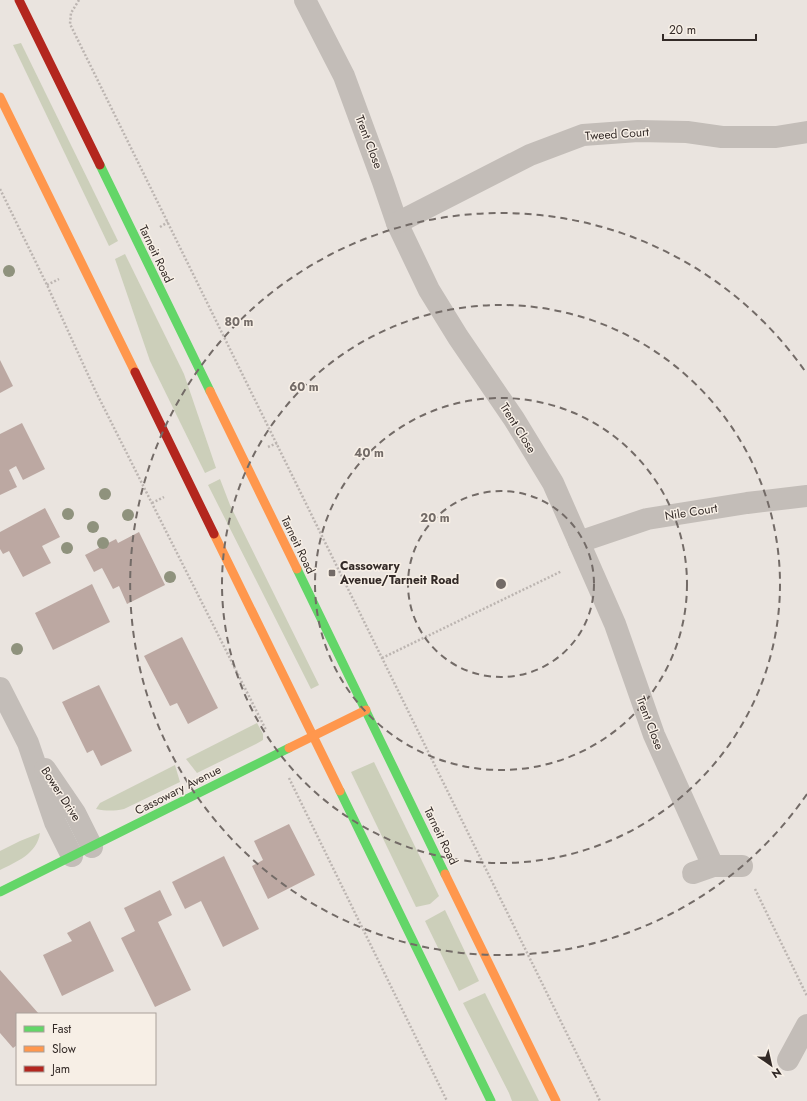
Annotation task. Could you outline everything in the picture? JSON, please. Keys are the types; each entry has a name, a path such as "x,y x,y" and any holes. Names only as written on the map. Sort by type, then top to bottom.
{"main road":[{"name":"Tarneit Road","path":"19,0 556,1101"},
{"path":"0,97 491,1101"},
{"name":"Cassowary Avenue","path":"0,892 366,710"}],"street":[{"name":"Trent Close","path":"305,0 344,76 384,182 397,222 429,290 458,337 514,419 553,483 615,624 703,870 742,866"},
{"name":"Tweed Court","path":"397,222 530,155 583,135 638,131 686,132 722,137 776,137 807,132"},
{"name":"Nile Court","path":"583,551 647,519 747,503 807,496"},
{"name":"Bower Drive","path":"0,688 28,743 74,813 92,846"},
{"name":"Bower Drive","path":"28,743 55,822 72,856"},
{"path":"788,1060 805,1036"}],"path":[{"path":"79,0 71,13 70,24 600,1101"},
{"path":"0,189 47,285 95,390 261,719 447,1101"},
{"path":"382,658 583,551"},
{"path":"742,866 760,898 807,996"}],"green space":[{"path":"21,43 118,241 109,246 13,45"},
{"path":"125,254 184,374 216,468 205,473 150,361 115,259"},
{"path":"220,479 230,505 319,685 311,689 208,485"},
{"path":"257,723 263,734 263,740 256,744 197,773 186,759"},
{"path":"374,762 439,896 430,904 416,907 351,772"},
{"path":"175,765 180,782 124,809 96,809 100,803"},
{"path":"40,833 35,847 30,852 19,860 0,870 0,851"},
{"path":"445,910 479,981 459,991 425,921"},
{"path":"485,993 539,1101 512,1101 463,1003"}],"building":[{"path":"0,360 13,386 0,393"},
{"path":"22,423 45,469 23,480 16,466 9,470 17,487 0,495 0,434"},
{"path":"45,508 60,537 42,546 51,563 23,577 9,551 3,554 0,549 0,532"},
{"path":"139,532 165,585 127,604 119,586 113,589 102,568 94,572 85,555 116,539 118,543"},
{"path":"92,584 110,622 53,650 35,613"},
{"path":"182,637 218,708 188,724 177,703 170,706 144,656"},
{"path":"99,685 132,751 101,766 93,750 87,753 62,702"},
{"path":"289,824 315,875 268,899 252,866 263,860 254,841"},
{"path":"224,856 259,929 223,947 201,901 185,909 172,882"},
{"path":"160,890 172,915 158,922 191,990 155,1007 121,938 135,931 124,908"},
{"path":"90,921 114,971 62,996 43,955 72,941 67,933"},
{"path":"0,970 38,1013 16,1013 16,1046 13,1048 0,1033"}],"traffic: fast":[{"path":"100,165 210,391"},
{"path":"297,569 445,874"},
{"path":"0,892 289,748"},
{"path":"340,791 491,1101"}],"traffic: slow":[{"path":"0,97 135,372"},
{"path":"210,391 297,569"},
{"path":"214,534 340,791"},
{"path":"289,748 366,710"},
{"path":"445,874 556,1101"}],"traffic: jam":[{"path":"19,0 100,165"},
{"path":"135,372 214,534"}],"place":[{"name":"Cassowary Avenue/Tarneit Road","path":"332,573"}]}
